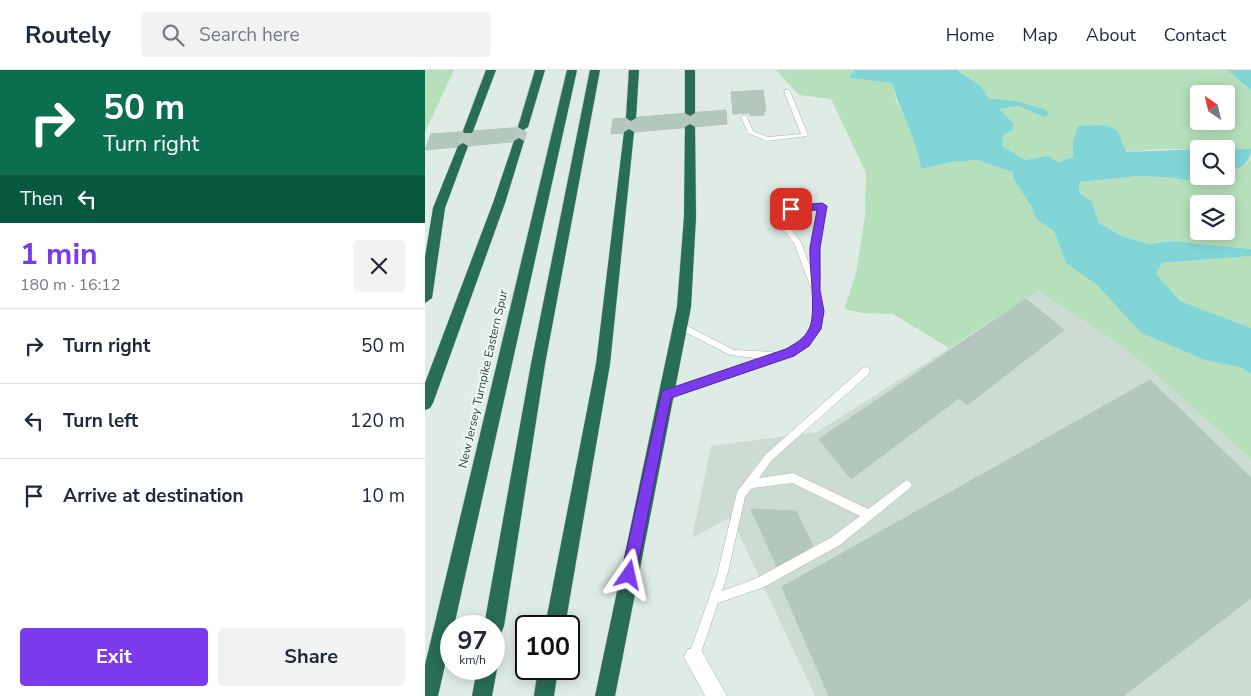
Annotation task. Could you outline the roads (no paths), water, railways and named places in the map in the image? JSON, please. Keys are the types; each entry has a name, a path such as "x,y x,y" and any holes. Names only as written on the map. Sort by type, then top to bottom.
{"highway":[{"path":"468,131 491,70"},
{"path":"523,127 540,70"},
{"name":"New Jersey Turnpike Eastern Spur","path":"429,696 572,70"},
{"path":"496,615 538,364 595,70"},
{"path":"557,615 603,364 630,125 634,70"},
{"path":"605,696 680,326 689,259 690,70"},
{"path":"425,403 499,203 519,141"},
{"path":"425,298 439,208 463,146"},
{"path":"482,696 485,680"},
{"path":"544,696 546,680"}],"street":[{"path":"694,657 717,696"}],"lane":[{"path":"744,117 745,125 750,132 761,138 805,135 787,91"},
{"path":"666,394 783,355 805,343 815,329 819,311 815,291 797,242 775,211 822,206 815,248 815,291"},
{"path":"680,326 733,353 753,356 783,355"},
{"path":"694,657 722,576 741,495 769,457 866,371"},
{"path":"749,484 793,478 869,515"},
{"path":"714,599 760,584 835,541 907,485"}],"water":[{"path":"854,70 957,70 981,86 988,98 1016,101 1046,110 1049,115 1044,117 1018,106 999,109 1013,123 1013,129 1003,136 1002,146 1025,160 1048,156 1058,162 1073,157 1073,142 1078,126 1105,125 1117,130 1126,152 1190,149 1190,181 1140,176 1080,182 1079,193 1092,202 1099,223 1122,236 1149,244 1172,241 1251,249 1251,256 1162,263 1156,274 1180,301 1251,328 1251,374 1242,368 1205,360 1141,333 1097,285 1066,263 1054,231 1037,220 1031,206 1013,178 1013,172 977,160 951,162 921,169 916,146 892,83 849,78"},
{"path":"1227,70 1251,70 1251,90"},
{"path":"1235,149 1251,149 1249,159 1235,169"}],"tunnel":[{"path":"690,113 690,127"},
{"path":"629,132 631,118"},
{"path":"519,141 523,127"},
{"path":"463,146 468,131"}]}
